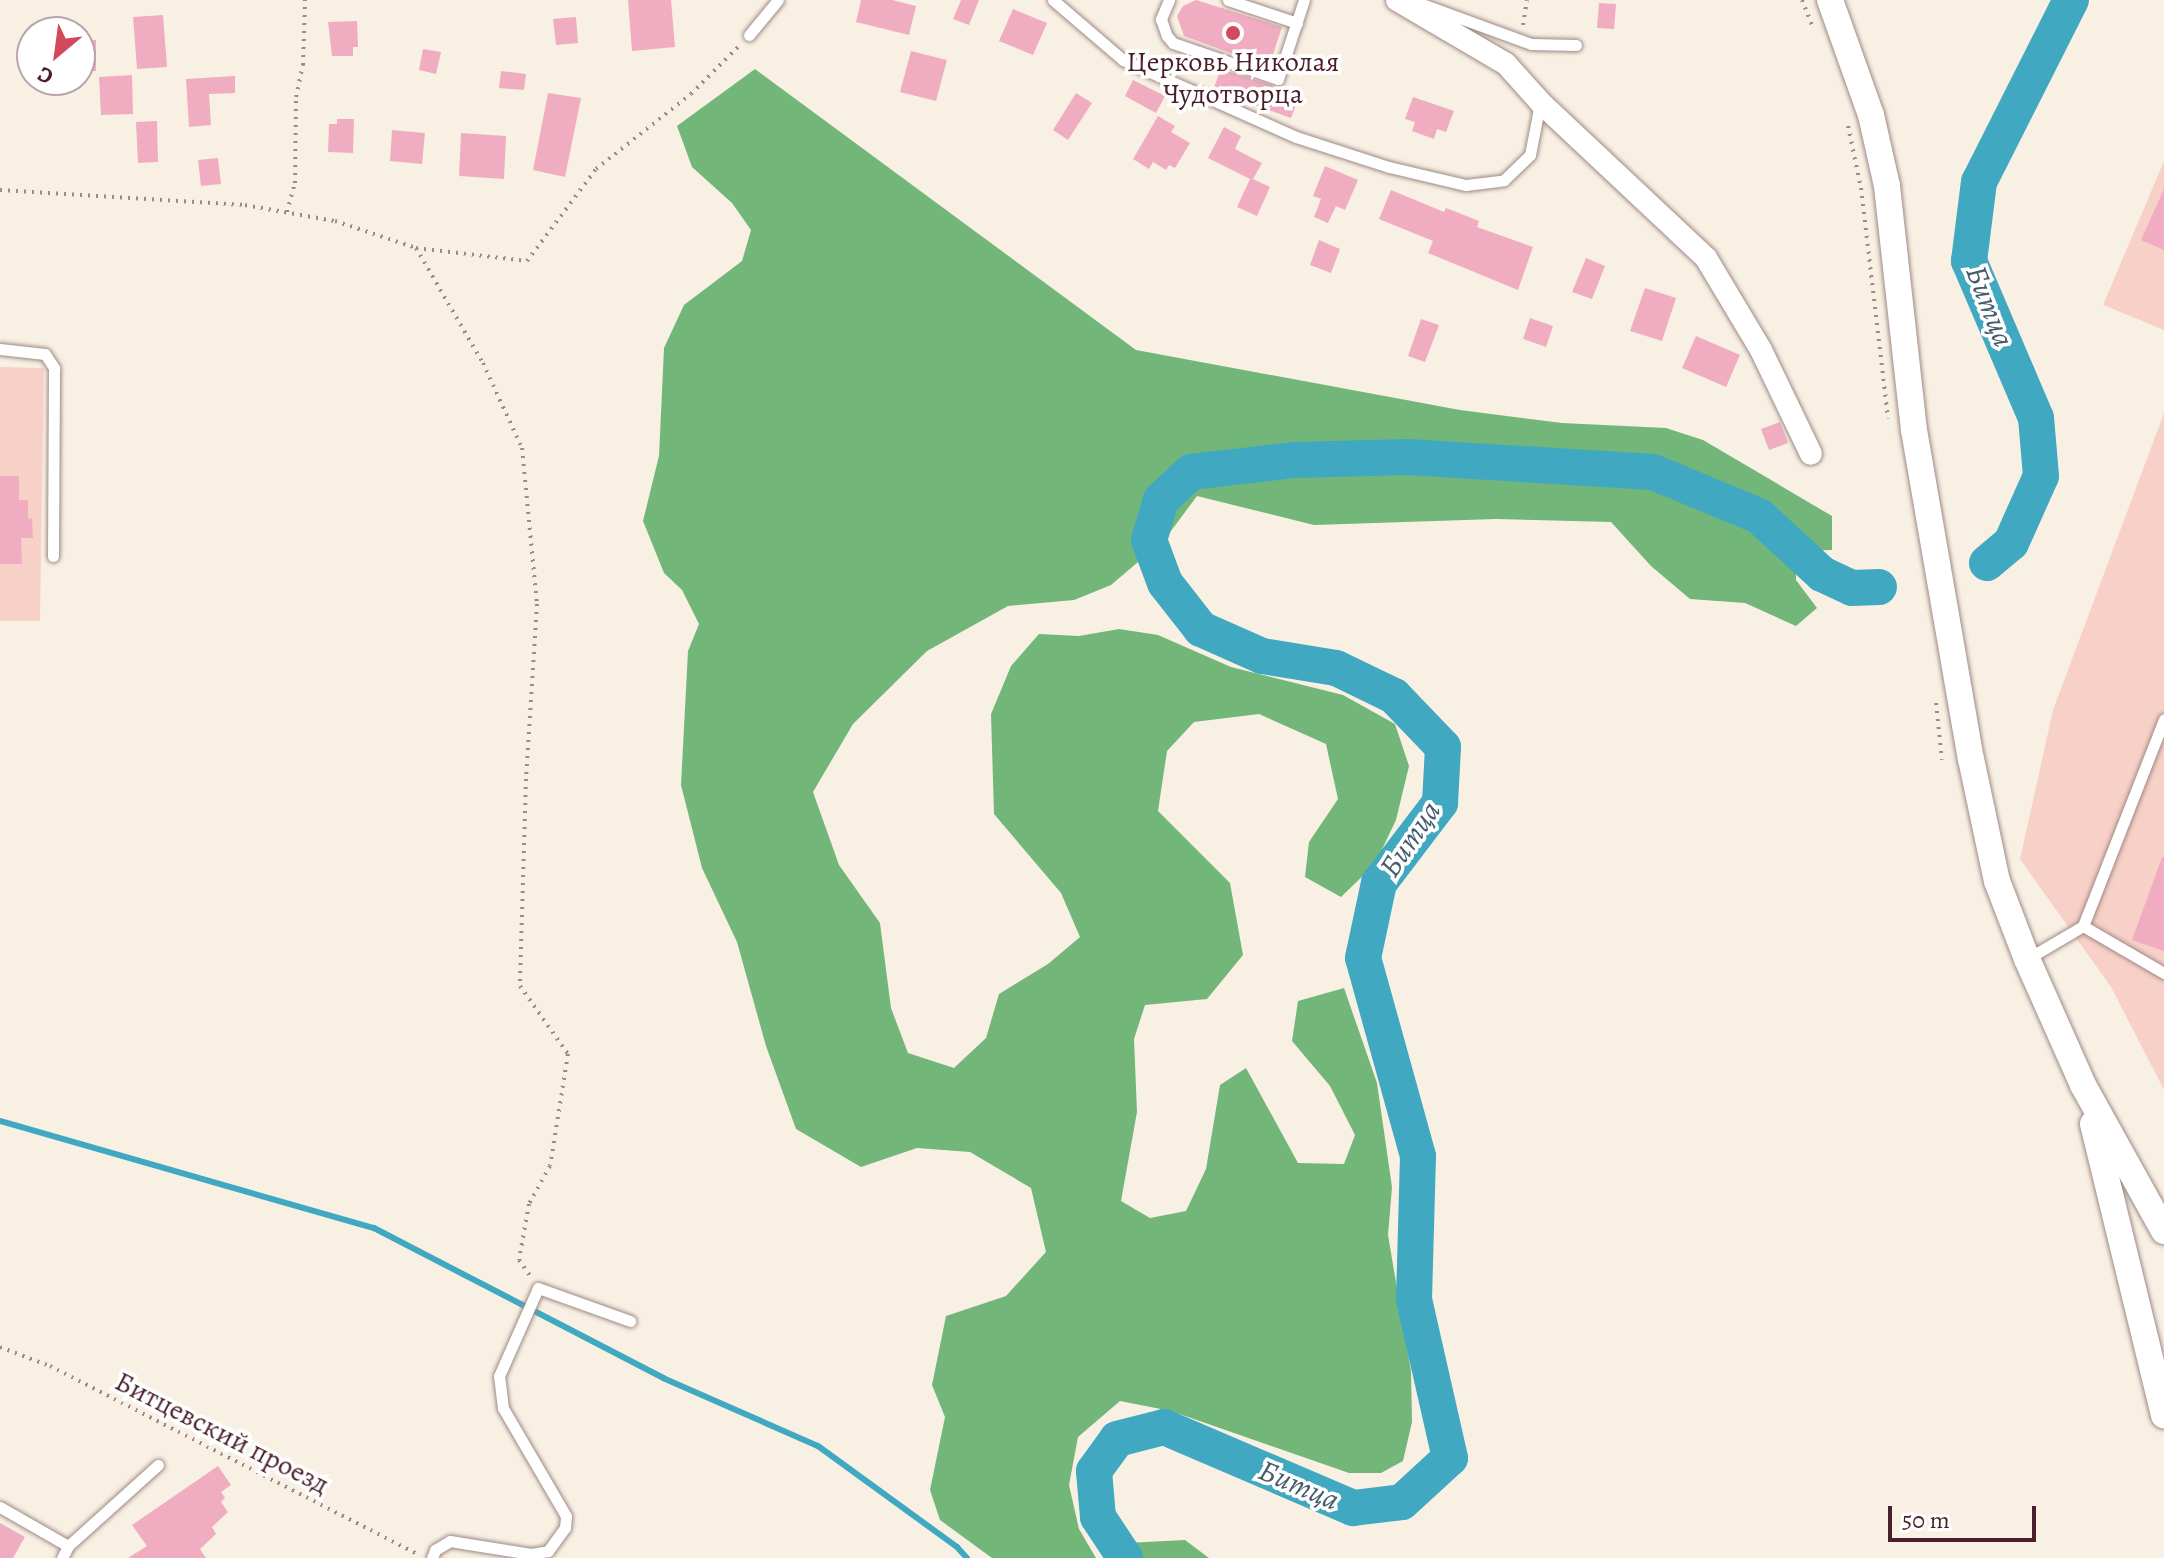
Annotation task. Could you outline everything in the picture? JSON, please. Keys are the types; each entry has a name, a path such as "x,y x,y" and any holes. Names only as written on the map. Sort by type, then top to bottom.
{"street":[{"path":"1397,0 1506,64 1541,103 1706,258 1761,350 1811,454"},
{"path":"1830,0 1871,115 1887,186 1914,430 1971,759 1997,881 2027,959 2083,1085 2164,1231"},
{"path":"2083,1085 2164,1415"}],"lane":[{"path":"749,35 778,0"},
{"path":"1053,0 1123,60 1296,137 1389,167 1466,185 1504,180 1530,155 1541,103"},
{"path":"1169,0 1161,19 1173,43 1278,79 1304,0"},
{"path":"1228,0 1297,23"},
{"path":"1410,0 1531,44 1576,45"},
{"path":"0,349 45,354 54,368 53,556"},
{"path":"2027,959 2083,926 2164,719"},
{"path":"2083,926 2164,973"},
{"path":"432,1558 435,1550 450,1541 531,1554 548,1551 565,1528 566,1516 503,1408 499,1376 538,1288 630,1321"},
{"path":"62,1558 68,1546 158,1465"},
{"path":"0,1507 68,1546"}],"path":[{"path":"287,213 295,183 296,97 303,65 305,0"},
{"path":"1521,39 1527,0"},
{"path":"1802,0 1814,28"},
{"path":"0,190 245,205 335,221 416,248 527,261 596,169 691,94 749,35"},
{"path":"1847,121 1861,188 1888,420"},
{"path":"416,248 483,363 522,448 537,604 526,779 520,986 568,1054 550,1166 529,1204 519,1260 538,1288"},
{"path":"1936,698 1942,760"},
{"name":"Битцевский проезд","path":"0,1347 50,1366 425,1558"}],"shaded area":[{"path":"2164,161 2164,330 2103,305"},
{"path":"0,367 44,368 40,621 0,621"},
{"path":"2164,413 2164,1090 2111,987 2020,859 2053,710"}],"green space":[{"path":"755,69 1136,350 1460,410 1562,423 1666,428 1703,440 1832,516 1832,550 1796,551 1796,580 1817,608 1796,626 1745,603 1690,599 1651,566 1611,522 1496,519 1314,525 1197,496 1165,539 1111,585 1074,600 1008,606 927,651 853,724 813,792 839,865 880,923 891,1008 908,1053 954,1068 986,1038 999,994 1048,964 1080,937 1061,893 994,814 991,714 1011,666 1039,634 1079,636 1119,629 1158,635 1231,667 1343,695 1395,724 1409,766 1396,820 1375,864 1341,897 1305,877 1309,842 1338,799 1326,744 1259,714 1194,722 1167,751 1158,811 1230,883 1243,955 1207,999 1145,1005 1134,1039 1137,1112 1121,1201 1150,1218 1186,1211 1206,1169 1220,1085 1246,1068 1298,1163 1344,1164 1355,1135 1330,1086 1292,1041 1298,1001 1344,988 1377,1083 1392,1187 1388,1235 1411,1371 1412,1422 1403,1461 1381,1473 1349,1473 1171,1411 1120,1401 1078,1437 1069,1485 1079,1529 1096,1558 992,1558 940,1520 930,1490 945,1417 932,1385 946,1316 1006,1296 1046,1252 1031,1188 970,1152 917,1148 861,1167 796,1129 766,1046 737,942 702,868 681,785 688,651 699,624 682,590 664,573 643,521 659,456 664,348 684,305 742,261 751,230 732,203 692,167 677,126"},
{"path":"1185,1540 1209,1558 1125,1558 1126,1543"}],"building":[{"path":"628,0 671,0 675,47 632,51"},
{"path":"861,0 892,0 916,6 909,35 856,22"},
{"path":"961,0 979,0 969,25 953,19"},
{"name":"Церковь Николая Чудотворца","path":"1196,0 1282,27 1269,67 1184,36 1177,16 1183,6"},
{"path":"1599,3 1616,4 1614,29 1597,28"},
{"path":"1013,9 1047,23 1033,55 999,41"},
{"path":"163,15 167,67 137,69 133,17"},
{"path":"576,17 578,43 556,45 553,19"},
{"path":"357,21 358,47 353,47 353,56 332,56 328,22"},
{"path":"423,49 441,52 436,74 419,70"},
{"path":"911,51 947,60 936,101 900,92"},
{"path":"1221,69 1300,94 1291,118 1213,90"},
{"path":"501,71 526,74 524,90 499,88"},
{"path":"132,75 133,114 101,115 99,77"},
{"path":"235,76 235,93 209,94 211,125 189,127 186,79"},
{"path":"1133,80 1165,96 1156,113 1125,96"},
{"path":"548,93 581,98 565,177 533,170"},
{"path":"1076,93 1092,103 1068,140 1053,130"},
{"path":"1413,97 1454,111 1446,132 1437,129 1434,139 1412,131 1415,122 1405,119"},
{"path":"1158,116 1175,126 1171,132 1190,143 1175,168 1169,165 1166,170 1153,162 1149,169 1133,159"},
{"path":"337,119 354,119 353,153 328,152 329,124 337,124"},
{"path":"157,121 158,162 138,163 136,122"},
{"path":"1224,127 1241,136 1235,149 1262,163 1253,179 1270,187 1257,216 1237,207 1250,179 1208,158"},
{"path":"392,130 425,133 422,164 390,161"},
{"path":"461,133 506,136 504,179 459,176"},
{"path":"218,158 221,184 201,186 198,160"},
{"path":"1325,166 1358,180 1345,210 1336,206 1328,223 1314,217 1321,199 1313,196"},
{"path":"2164,189 2164,250 2141,240"},
{"path":"1391,190 1444,212 1446,208 1479,221 1477,227 1533,247 1518,290 1428,253 1433,241 1379,219"},
{"path":"1319,240 1340,249 1331,273 1310,265"},
{"path":"1586,258 1605,266 1592,299 1572,292"},
{"path":"1645,288 1676,298 1662,341 1630,331"},
{"path":"1530,318 1553,326 1546,347 1523,339"},
{"path":"1421,319 1439,325 1425,362 1408,356"},
{"path":"1696,336 1740,355 1726,387 1682,368"},
{"path":"1780,422 1788,443 1769,450 1761,429"},
{"path":"0,476 19,476 19,500 28,500 28,519 32,518 33,538 21,538 22,564 0,564"},
{"path":"2164,857 2164,951 2132,940"},
{"path":"218,1466 231,1485 221,1492 225,1498 221,1502 228,1512 212,1527 216,1534 200,1549 206,1558 128,1558 147,1546 132,1525"},
{"path":"0,1523 25,1537 13,1558 0,1558"}],"waterway":[{"name":"Битца","path":"1987,563 2011,543 2041,476 2036,418 1969,261 1979,182 2071,0"},
{"name":"Битца","path":"1125,1558 1098,1517 1094,1471 1117,1439 1164,1427 1353,1508 1402,1502 1450,1458 1414,1299 1418,1156 1363,958 1379,883 1440,803 1443,747 1394,696 1336,668 1262,656 1201,629 1165,583 1149,540 1161,500 1191,472 1295,460 1408,457 1653,472 1759,516 1822,574 1852,588 1879,587"},
{"path":"0,1121 374,1228 663,1378 818,1446 957,1547 967,1558"}],"place":[{"name":"Церковь Николая Чудотворца","path":"1233,33"}]}
